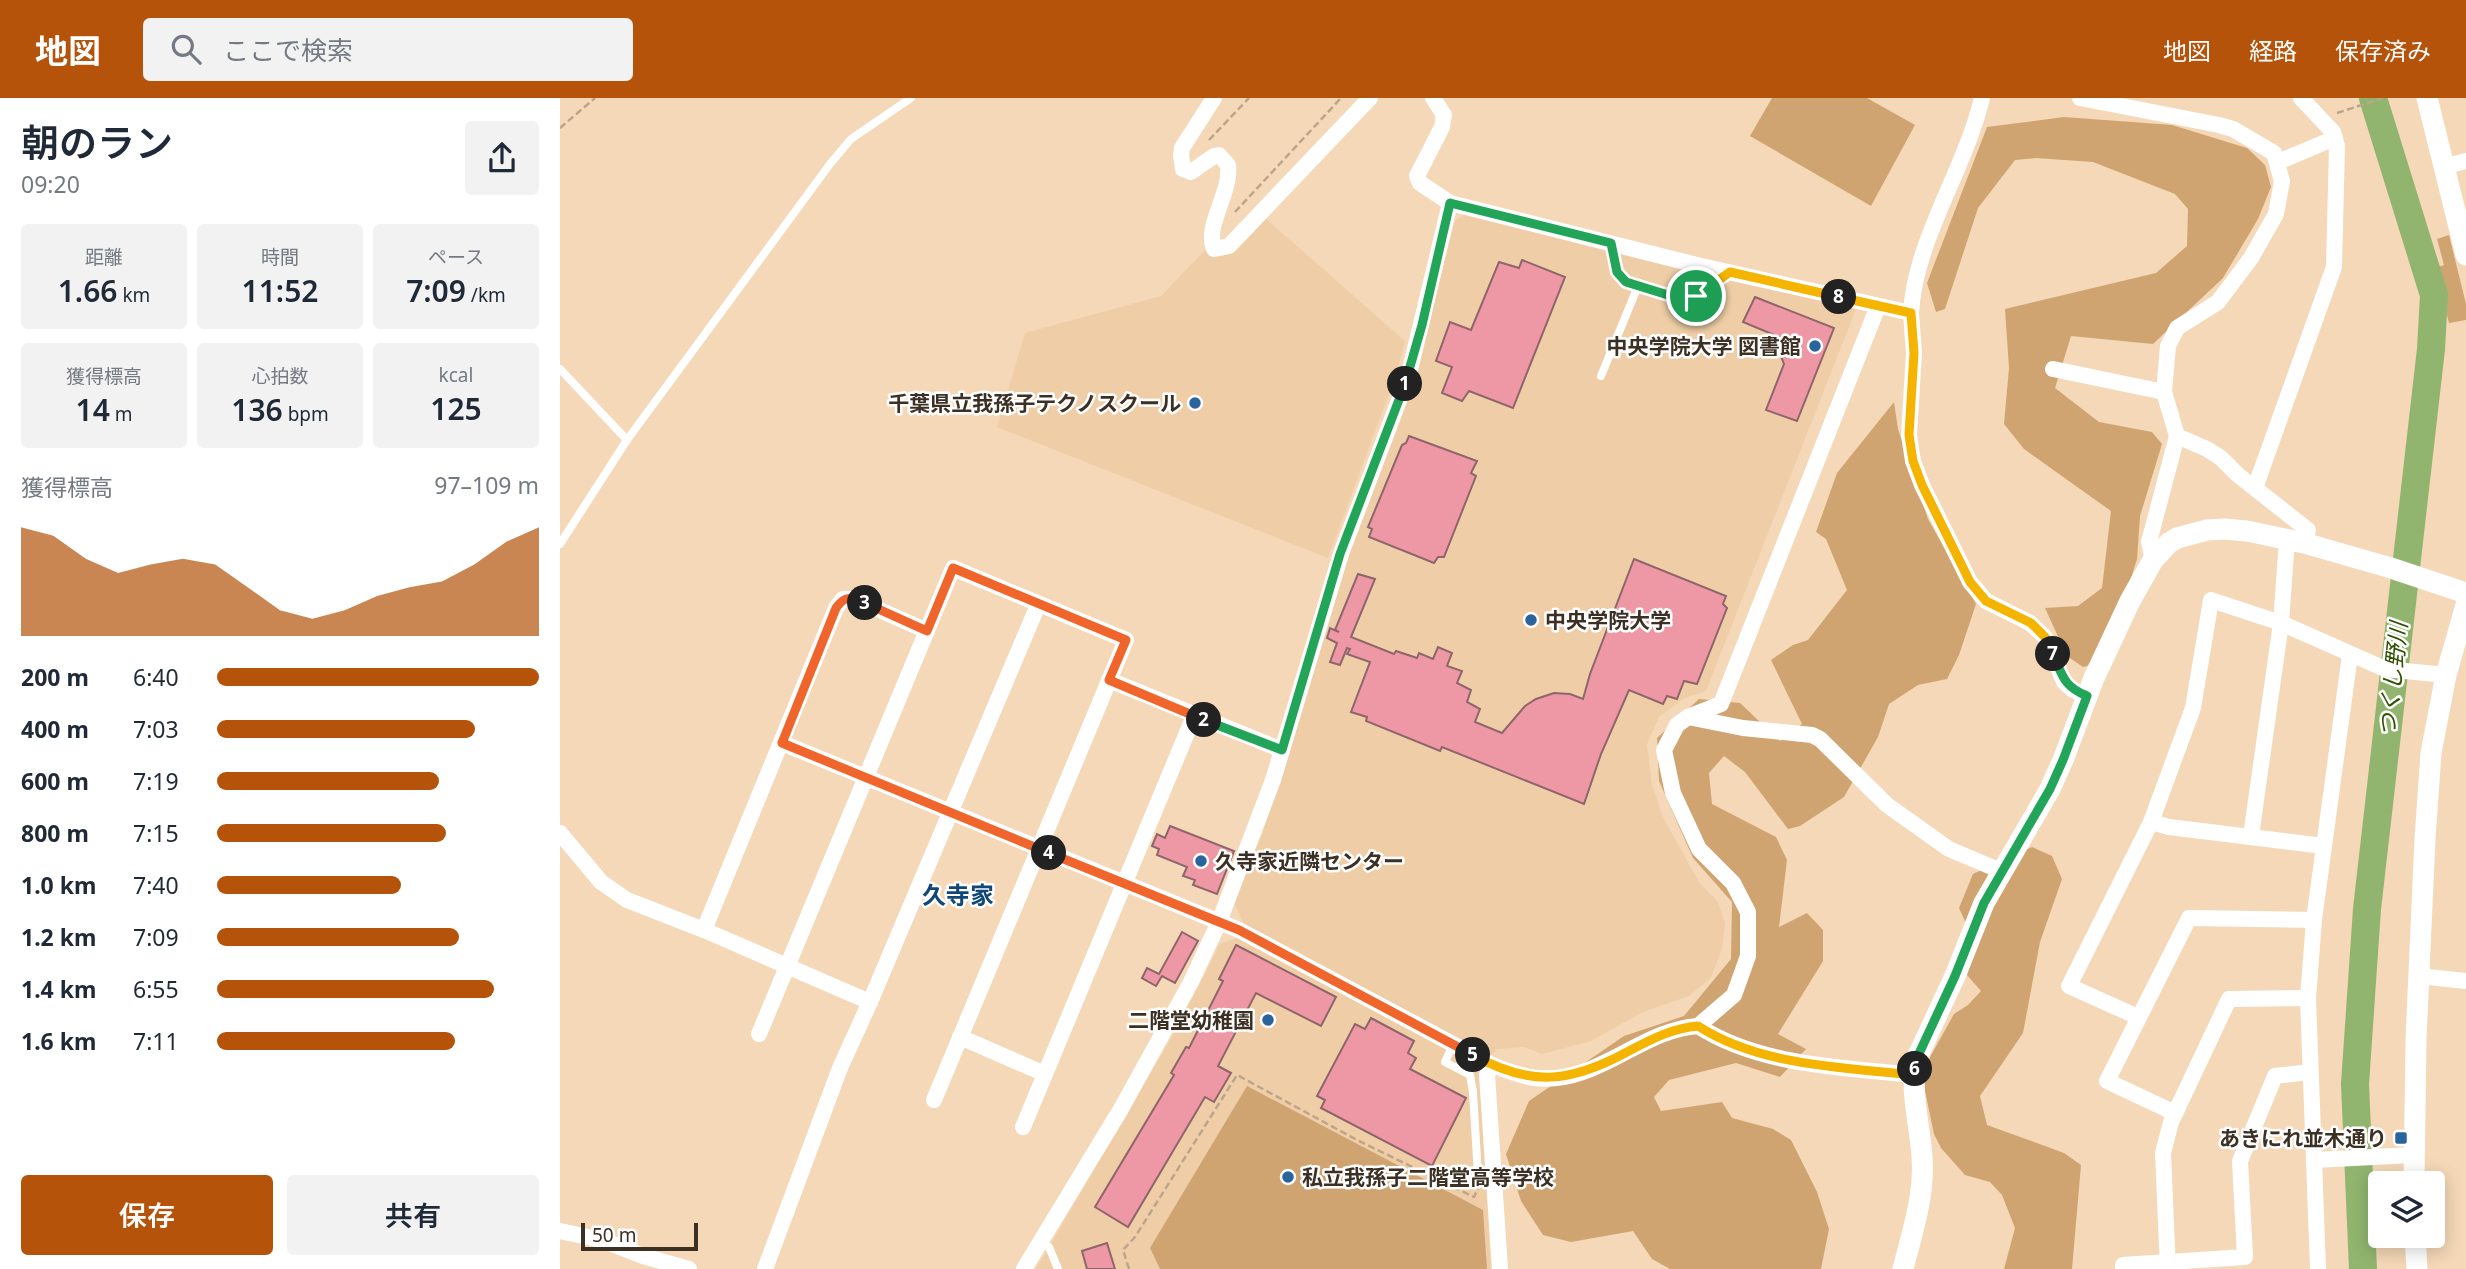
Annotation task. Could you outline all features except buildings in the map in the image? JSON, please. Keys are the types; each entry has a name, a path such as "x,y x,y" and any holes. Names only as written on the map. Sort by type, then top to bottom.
{"street":[{"path":"1214,98 1182,148 1181,155 1183,169 1191,172 1214,156 1220,155 1228,165 1226,189 1211,234 1214,249 1229,246 1370,98"},
{"path":"1433,98 1444,115 1442,127 1417,176 1420,183 1450,203 1730,272 1911,313"},
{"path":"1982,98 1975,127 1928,241 1912,295 1914,353 1909,435 1913,461 1970,582 1986,601 2031,623 2045,637 2064,682 2073,690 2087,696"},
{"path":"2080,98 2226,127 2274,153 2282,181 2276,214 2251,258 2218,302 2177,328 2168,346 2164,392 2177,436 2149,542 2153,561"},
{"path":"2255,488 2334,267 2337,146 2333,132 2301,98"},
{"path":"2427,98 2466,255"},
{"path":"2278,162 2335,138"},
{"path":"2443,167 2466,161"},
{"path":"1024,1269 1121,1109 1191,982 1219,922 1262,811 1340,554 1409,373 1450,203"},
{"path":"782,743 1239,930 1492,1065 1534,1078 1563,1077 1603,1065 1669,1031 1698,1026 1734,995 1748,956 1748,912 1739,891 1699,849 1668,778 1664,750 1674,728 1688,717 1721,704 1878,306"},
{"path":"2053,369 2164,392"},
{"path":"2177,436 2214,454 2308,530 2296,542 2281,623 2251,836"},
{"path":"1903,1269 1919,1205 1922,1178 1913,1075 1916,1060 1955,976 1976,921 2001,871 2050,789 2087,696 2130,601 2153,561 2177,538 2224,528 2296,542 2391,568 2466,593"},
{"path":"760,1034 953,568 1126,640 934,1100"},
{"path":"704,930 842,599 855,598 927,631"},
{"path":"2138,1017 2069,986 2151,822 2193,708 2211,600 2281,623 2385,669 2446,675"},
{"path":"765,1269 840,1068 1038,605"},
{"path":"2414,1171 2418,976 2431,754 2446,675 2466,605"},
{"path":"2318,1269 2308,998 2314,920 2350,655"},
{"path":"1109,680 1282,750"},
{"path":"1023,1127 1194,716"},
{"path":"1688,717 1743,728 1820,738 1887,805 1949,849 2001,871"},
{"path":"2151,822 2169,827 2324,846"},
{"path":"560,833 583,862 613,891 627,900 704,930 870,1002"},
{"path":"2175,1113 2107,1082 2189,918 2314,920"},
{"path":"2418,976 2466,981"},
{"path":"2168,1265 2163,1153 2175,1113 2230,999 2308,998"},
{"path":"1698,1026 1713,1035 1768,1055 1913,1075"},
{"path":"960,1037 1045,1074"},
{"path":"1492,1065 1487,1075 1500,1269"},
{"path":"2123,1269 2123,1265 2245,1263 2240,1161 2274,1076 2311,1072"},
{"path":"2314,1160 2413,1155"},
{"path":"560,1231 602,1240 643,1256 689,1269"},
{"path":"2416,1248 2417,1269"}],"lane":[{"path":"560,544 627,440 844,147 851,139 911,98"},
{"path":"1611,243 1620,278 1681,299 1689,299 1730,272"},
{"path":"1601,376 1638,286"},
{"path":"560,369 627,440"},
{"path":"1453,1044 1445,1062 1470,1075 1478,1176"},
{"path":"1040,1242 1049,1247 1058,1269"}],"path":[{"path":"560,128 595,98"},
{"path":"1207,143 1249,98"},
{"path":"1211,242 1245,199 1341,98"},
{"path":"2320,118 2384,98"},
{"path":"1129,1269 1123,1250 1135,1237 1237,1075 1357,1140 1474,1197 1479,1188 1478,1176"}],"shaded area":[{"path":"1772,98 1867,98 1915,125 1871,206 1750,136"},
{"path":"2064,117 2172,125 2247,148 2265,165 2271,187 2258,219 2223,278 2153,344 2071,336 2055,388 2099,422 2152,432 2162,444 2140,516 2137,559 2128,588 2094,664 2083,667 2067,656 2045,608 2078,606 2102,588 2111,511 2024,449 2004,424 2009,368 2005,309 2156,273 2187,246 2188,209 2175,194 2093,162 2036,158 2015,160 1978,208 1945,309 1936,312 1927,283 1987,127"},
{"name":"中央学院大学","path":"1466,213 1856,309 1706,691 1683,699 1659,717 1647,744 1652,784 1663,817 1699,882 1718,902 1725,923 1722,949 1711,978 1689,996 1643,1012 1591,1041 1542,1054 1524,1047 1497,1049 1490,1056 1244,925 1234,903 1263,832 1347,558 1416,373 1455,221"},
{"name":"千葉県立我孫子テクノスクール","path":"1265,218 1405,341 1395,378 1328,558 997,427 1025,333 1161,296 1205,250 1211,255 1223,256 1234,250"},
{"path":"2449,235 2466,304 2466,320 2449,323 2435,268 2444,265 2437,239"},
{"path":"1894,402 1898,429 1928,519 1976,604 1959,655 1947,679 1918,685 1889,704 1878,737 1844,797 1800,826 1788,829 1745,772 1724,756 1709,773 1712,804 1776,837 1787,860 1779,927 1807,913 1823,930 1823,961 1778,1034 1806,1049 1780,1077 1736,1063 1669,1080 1654,1097 1661,1111 1722,1102 1732,1118 1773,1129 1791,1140 1817,1192 1829,1229 1821,1269 1670,1269 1652,1259 1633,1231 1571,1242 1543,1235 1521,1201 1506,1154 1529,1101 1624,1036 1684,1016 1731,959 1732,902 1693,858 1659,781 1657,738 1699,699 1740,703 1780,741 1802,724 1771,660 1793,645 1808,640 1847,590 1826,539 1816,532 1837,473"},
{"path":"2032,847 2052,856 2062,879 2040,942 2023,1033 1980,1096 1987,1125 2064,1153 2081,1165 2072,1269 2004,1269 2015,1228 2002,1195 1990,1182 1965,1175 1941,1148 1934,1134 1924,1086 1930,1057 1954,1014 1968,1005 1981,991 1967,975 1974,941 1959,908 1973,874"},
{"name":"私立我孫子二階堂高等学校","path":"1237,938 1479,1066 1491,1269 1036,1269 1173,1035 1220,944"},
{"path":"1247,1086 1483,1210 1487,1269 1160,1269 1150,1248"}],"waterway":[{"name":"つくし野川","path":"2363,1269 2355,1084 2367,909 2431,349 2434,295 2373,98"}],"place":[{"name":"中央学院大学 図書館","path":"1815,346"},
{"name":"千葉県立我孫子テクノスクール","path":"1195,403"},
{"name":"中央学院大学","path":"1531,620"},
{"name":"久寺家近隣センター","path":"1201,861"},
{"name":"二階堂幼稚園","path":"1268,1020"},
{"name":"あきにれ並木通り","path":"2401,1138"},
{"name":"私立我孫子二階堂高等学校","path":"1288,1177"}],"district":[{"name":"久寺家","path":"958,894"}],"route":[{"path":"1450,203 1611,243 1617,272 1626,282 1681,299 1696,296 1730,272 1911,313 1914,353 1909,435 1913,461 1922,485 1970,582 1986,601 2031,623 2045,637 2064,682 2073,690 2087,696 2050,789 1984,903 1955,976 1916,1060 1913,1075 1768,1055 1713,1035 1698,1026 1669,1031 1603,1065 1563,1077 1534,1078 1504,1070 1239,930 782,743 842,599 855,598 927,631 953,568 1126,640 1109,680 1282,750 1340,554 1409,373 1450,203"}]}
